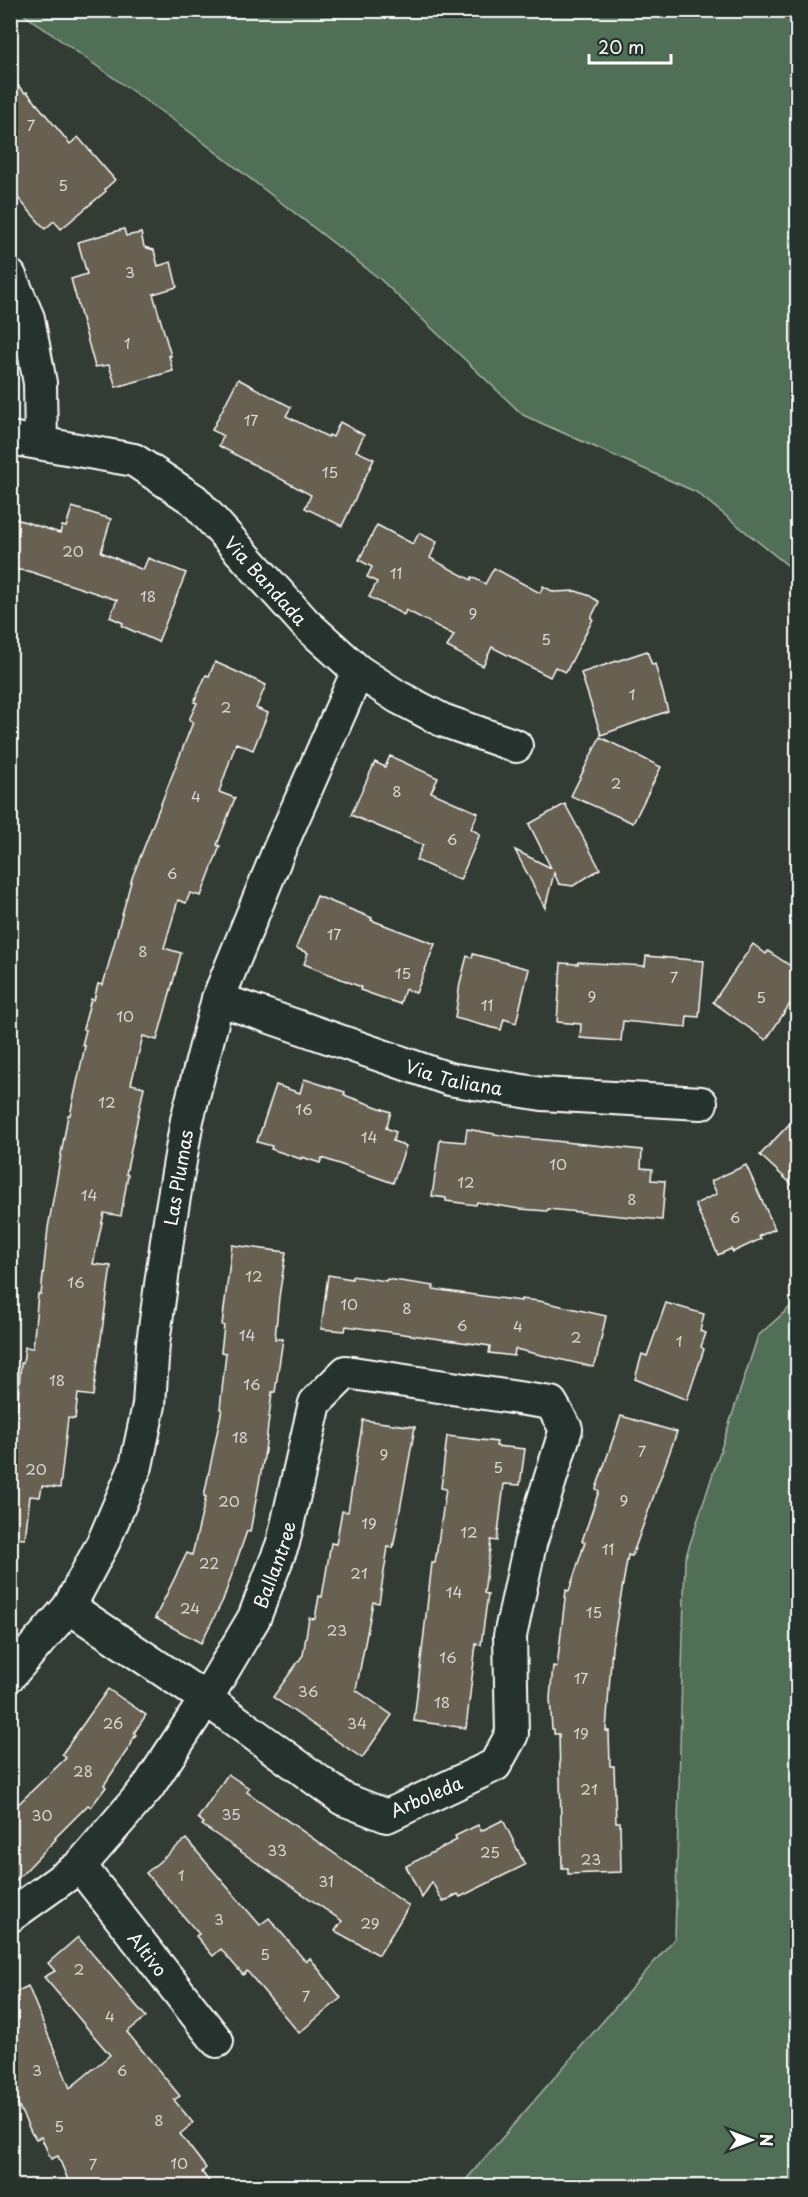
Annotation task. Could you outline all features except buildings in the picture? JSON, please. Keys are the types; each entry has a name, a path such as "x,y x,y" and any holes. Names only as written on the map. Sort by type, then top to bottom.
{"street":[{"path":"10,276 28,318 40,383 41,443"},
{"name":"Via Bandada","path":"10,438 134,460 194,500 305,623 358,672 398,697 442,720 516,746"},
{"name":"Las Plumas","path":"10,1675 69,1607 104,1541 136,1466 149,1406 156,1319 187,1120 218,999 279,849 358,672"},
{"name":"Via Taliana","path":"218,999 450,1079 542,1094 700,1103"},
{"name":"Ballantree","path":"10,1916 80,1866 148,1787 206,1699 254,1618 283,1543 315,1403 346,1372 551,1403 566,1429"},
{"name":"Arboleda","path":"69,1607 206,1699 343,1799 387,1816 495,1765 513,1734 510,1636 530,1544 566,1429"},
{"name":"Altivo","path":"80,1866 217,2041"}],"green space":[{"path":"19,11 797,11 797,573 696,492 523,415 380,279 186,129"},
{"path":"797,1301 797,2186 462,2186 675,1938 685,1559 758,1336"}]}
